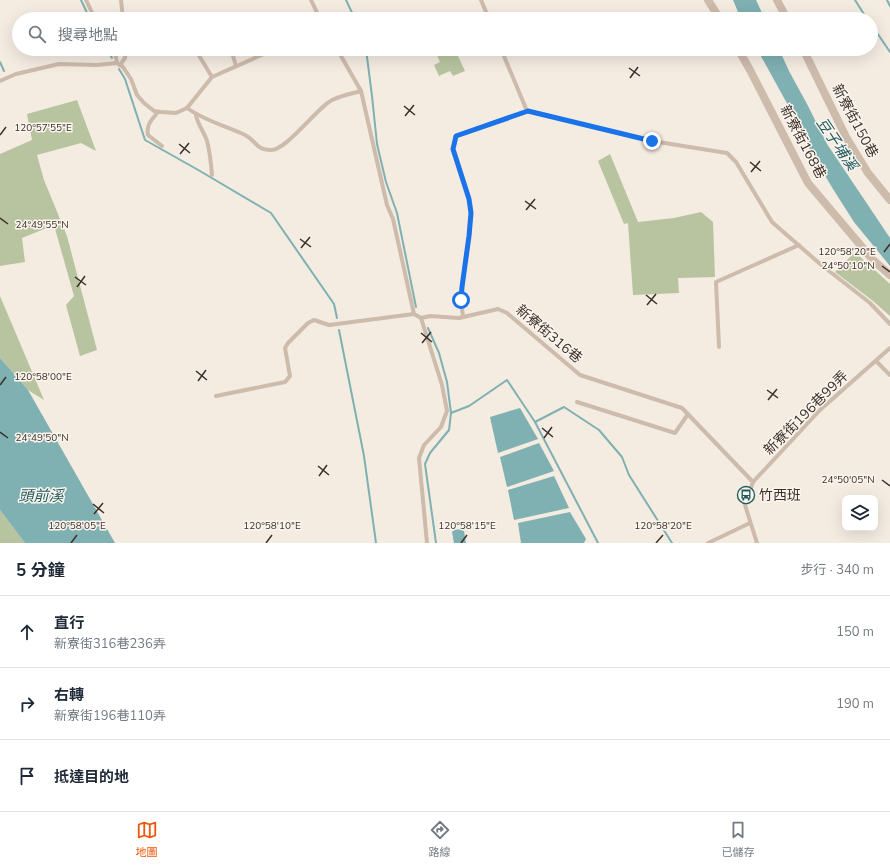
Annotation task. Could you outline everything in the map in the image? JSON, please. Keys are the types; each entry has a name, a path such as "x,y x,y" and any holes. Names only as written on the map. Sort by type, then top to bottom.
{"street":[{"path":"708,0 716,12"},
{"path":"777,0 783,12"},
{"name":"新寮街168巷","path":"742,56 808,183 873,260 890,275"},
{"name":"新寮街150巷","path":"806,56 846,137 868,173 890,200"}],"lane":[{"path":"86,0 92,12"},
{"path":"121,0 122,12"},
{"path":"311,0 317,12"},
{"path":"480,0 486,12"},
{"path":"116,56 119,64 123,67 131,79 137,95 144,103 158,112 176,113 187,108 212,77 259,56"},
{"path":"0,81 16,74 59,64 119,64 125,56"},
{"path":"199,56 212,77"},
{"path":"233,56 236,66"},
{"path":"341,56 361,91 387,205 393,219 414,314"},
{"path":"504,56 528,111"},
{"path":"187,108 196,115 247,136 259,148 272,150 286,142 301,129 318,110 331,100 361,91"},
{"path":"463,316 461,300 462,287 471,213 469,199 453,149 456,136 528,111 652,141 727,153 736,162 772,222 799,246 870,303 890,324"},
{"path":"158,112 148,125 147,130 148,135 162,146"},
{"path":"196,115 198,125 206,139 210,155 212,175"},
{"path":"719,347 716,282 799,246"},
{"name":"新寮街316巷","path":"421,318 430,316 459,318 498,309 507,313 580,374 682,408 753,482"},
{"path":"216,396 285,382 290,376 285,348 308,323 314,320 329,325 414,314 421,318 442,385 447,412 441,427 424,445 419,458 427,543"},
{"name":"新寮街196巷99弄","path":"753,482 820,410 890,348"},
{"path":"876,361 890,375"},
{"path":"577,402 675,433 688,414"},
{"path":"753,482 745,505 758,543"},
{"path":"708,543 750,523"}],"green space":[{"path":"437,56 458,56 465,71 453,76 450,71 439,76 434,65 440,62"},
{"path":"77,100 96,151 81,143 37,155 44,180 67,236 97,350 80,356 66,305 74,296 54,225 22,238 25,262 0,266 0,154 32,140 27,114"},
{"path":"610,154 638,222 674,218 701,212 713,222 715,277 678,278 679,293 633,295 628,223 624,224 598,161"},
{"path":"855,252 890,284 890,316 835,272"},
{"path":"0,296 44,400 28,390 0,358"},
{"path":"0,510 25,543 0,543"}],"water":[{"path":"733,0 756,0 762,12 738,12"},
{"name":"豆子埔溪","path":"761,56 782,56 827,144 890,238 890,266 854,222 833,189 812,154 789,107"},
{"name":"頭前溪","path":"0,358 28,390 115,543 25,543 0,510"},
{"path":"520,408 538,439 498,453 490,417"},
{"path":"539,443 554,471 507,487 500,457"},
{"path":"554,476 569,508 514,520 508,490"},
{"path":"570,512 586,539 584,543 521,543 518,523"},
{"path":"461,529 464,531 466,543 454,543 452,532 454,530"}],"waterway":[{"path":"81,0 87,12"},
{"path":"346,0 352,12"},
{"path":"855,0 863,12"},
{"path":"887,0 890,6"},
{"path":"878,34 890,52"},
{"path":"367,56 377,144 386,182 397,213 416,307"},
{"path":"0,62 4,71"},
{"path":"119,69 125,79 145,140 271,213 334,304 337,318"},
{"path":"428,328 439,353 447,382 451,413 449,430 430,453 425,464 436,543"},
{"path":"339,330 364,456 376,543"},
{"path":"451,413 469,406 507,380 535,422 564,407 599,430 622,457 629,475 672,543"},
{"path":"535,422 598,543"}],"place":[{"name":"竹西班","path":"746,495"}],"route":[{"path":"461,300 471,213 469,199 453,149 456,136 528,111 652,141"}]}
